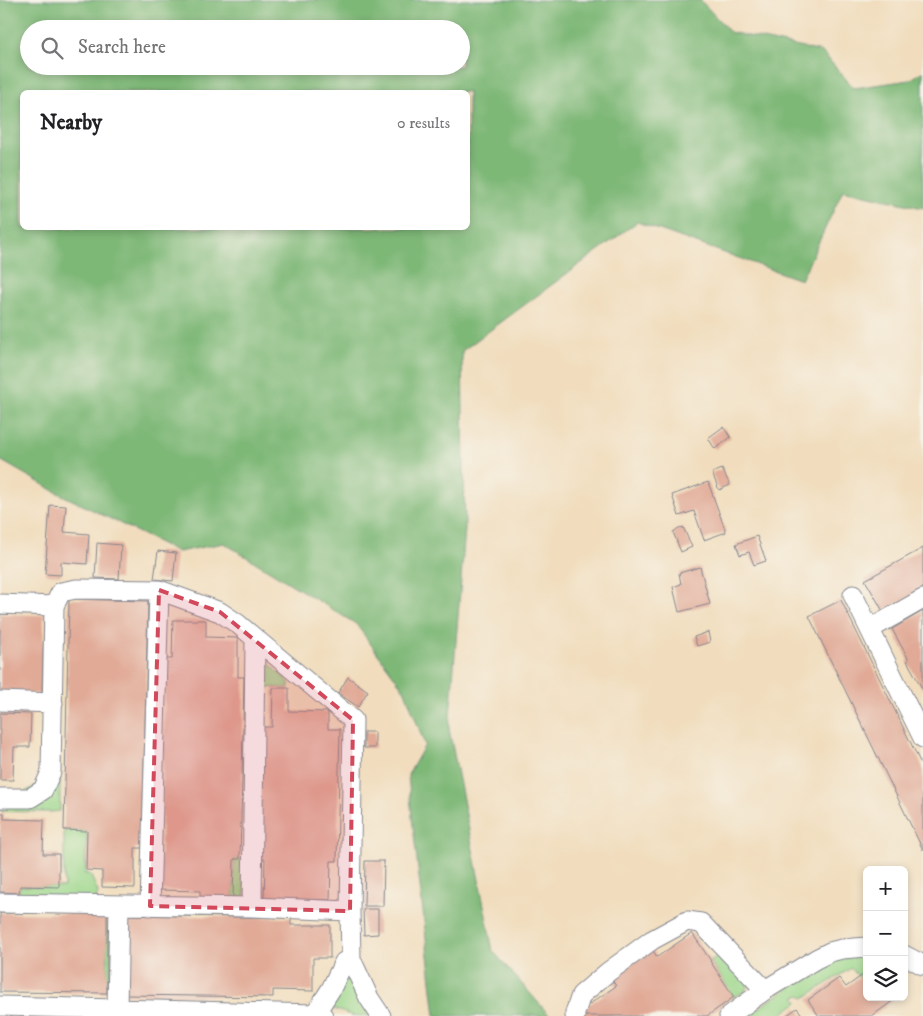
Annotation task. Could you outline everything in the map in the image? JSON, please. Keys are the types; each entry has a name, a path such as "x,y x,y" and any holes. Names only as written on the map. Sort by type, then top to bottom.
{"street":[{"path":"0,798 30,798 43,790 52,772 54,606 61,592 76,589 159,590 220,612 238,624 353,720 351,959 369,998 381,1016"},
{"path":"150,906 159,590"},
{"path":"853,595 870,629 917,708 923,738"},
{"path":"870,629 923,599"},
{"path":"0,604 54,606"},
{"path":"252,907 256,639"},
{"path":"0,701 53,703"},
{"path":"0,903 252,907 350,911"},
{"path":"117,1009 119,905"},
{"path":"575,1016 581,995 608,972 652,940 687,921 701,923 764,990"},
{"path":"729,1016 764,990 816,959 830,952 842,949 863,947"},
{"path":"908,956 923,965"},
{"path":"0,1006 319,1015 344,962 351,959"}],"highlighted area":[{"path":"159,590 220,612 353,720 350,911 150,906"}],"green space":[{"path":"0,0 700,0 730,32 822,52 854,88 910,80 923,71 923,208 843,190 801,280 637,222 462,351 465,529 449,729 493,951 550,1016 435,1016 408,775 425,745 405,691 356,624 224,543 178,552 58,493 0,460"},
{"path":"261,659 265,660 289,682 289,688 258,687"},
{"path":"55,775 60,775 60,811 1,811 0,806"},
{"path":"64,830 87,831 85,874 90,874 98,892 96,900 22,898 19,893 20,886 64,887"},
{"path":"234,859 245,859 245,894 243,900 233,898"},
{"path":"112,913 110,991 107,991 107,914"},
{"path":"863,954 863,974 859,977 851,968 804,998 801,995 795,997 798,1002 779,1016 747,1016 828,961"},
{"path":"722,955 749,984 744,992 734,997 710,961"},
{"path":"348,972 351,974 369,1016 354,1016 328,1007"}],"building":[{"path":"723,427 731,437 715,449 708,438"},
{"path":"722,469 730,485 719,490 712,473"},
{"path":"708,482 726,532 704,540 694,511 679,516 672,495"},
{"path":"50,505 66,506 64,532 89,534 87,564 61,562 61,575 45,574"},
{"path":"683,527 692,547 681,552 673,532"},
{"path":"757,536 766,561 754,565 749,552 740,555 736,544"},
{"path":"97,543 121,545 119,579 95,578"},
{"path":"923,548 923,589 883,611 865,580"},
{"path":"158,551 176,553 173,581 154,579"},
{"path":"700,567 710,604 679,612 673,587 681,584 679,573"},
{"path":"69,599 148,601 142,848 135,848 135,888 102,887 102,871 86,870 87,831 64,830"},
{"path":"841,600 923,768 923,850 809,616"},
{"path":"923,611 923,690 892,629"},
{"path":"0,614 44,615 42,694 0,693"},
{"path":"173,620 206,620 206,637 238,638 238,677 244,677 240,859 234,859 233,898 200,898 200,891 160,890 166,659 172,659"},
{"path":"708,632 710,642 697,646 694,637"},
{"path":"348,677 368,691 358,707 338,693"},
{"path":"273,688 289,688 289,711 328,712 328,729 340,729 337,861 331,861 330,900 264,899 265,859 259,859 262,727 272,727"},
{"path":"0,713 31,714 30,747 14,747 13,780 0,780"},
{"path":"364,732 375,732 375,748 364,748"},
{"path":"0,813 4,813 4,819 44,820 43,854 59,854 59,887 20,886 19,893 0,892"},
{"path":"365,861 384,861 383,906 364,906"},
{"path":"363,909 378,909 378,934 364,935"},
{"path":"0,913 107,914 107,993 0,992"},
{"path":"126,915 291,918 291,925 330,925 330,958 313,958 313,991 273,990 273,997 125,995"},
{"path":"692,933 734,997 707,1016 585,1016 581,1010 616,986 611,978 652,949 657,957"},
{"path":"863,975 863,1001 893,1001 872,1016 819,1016 808,1000 839,978 846,987"},
{"path":"797,1008 803,1016 786,1016"}]}
